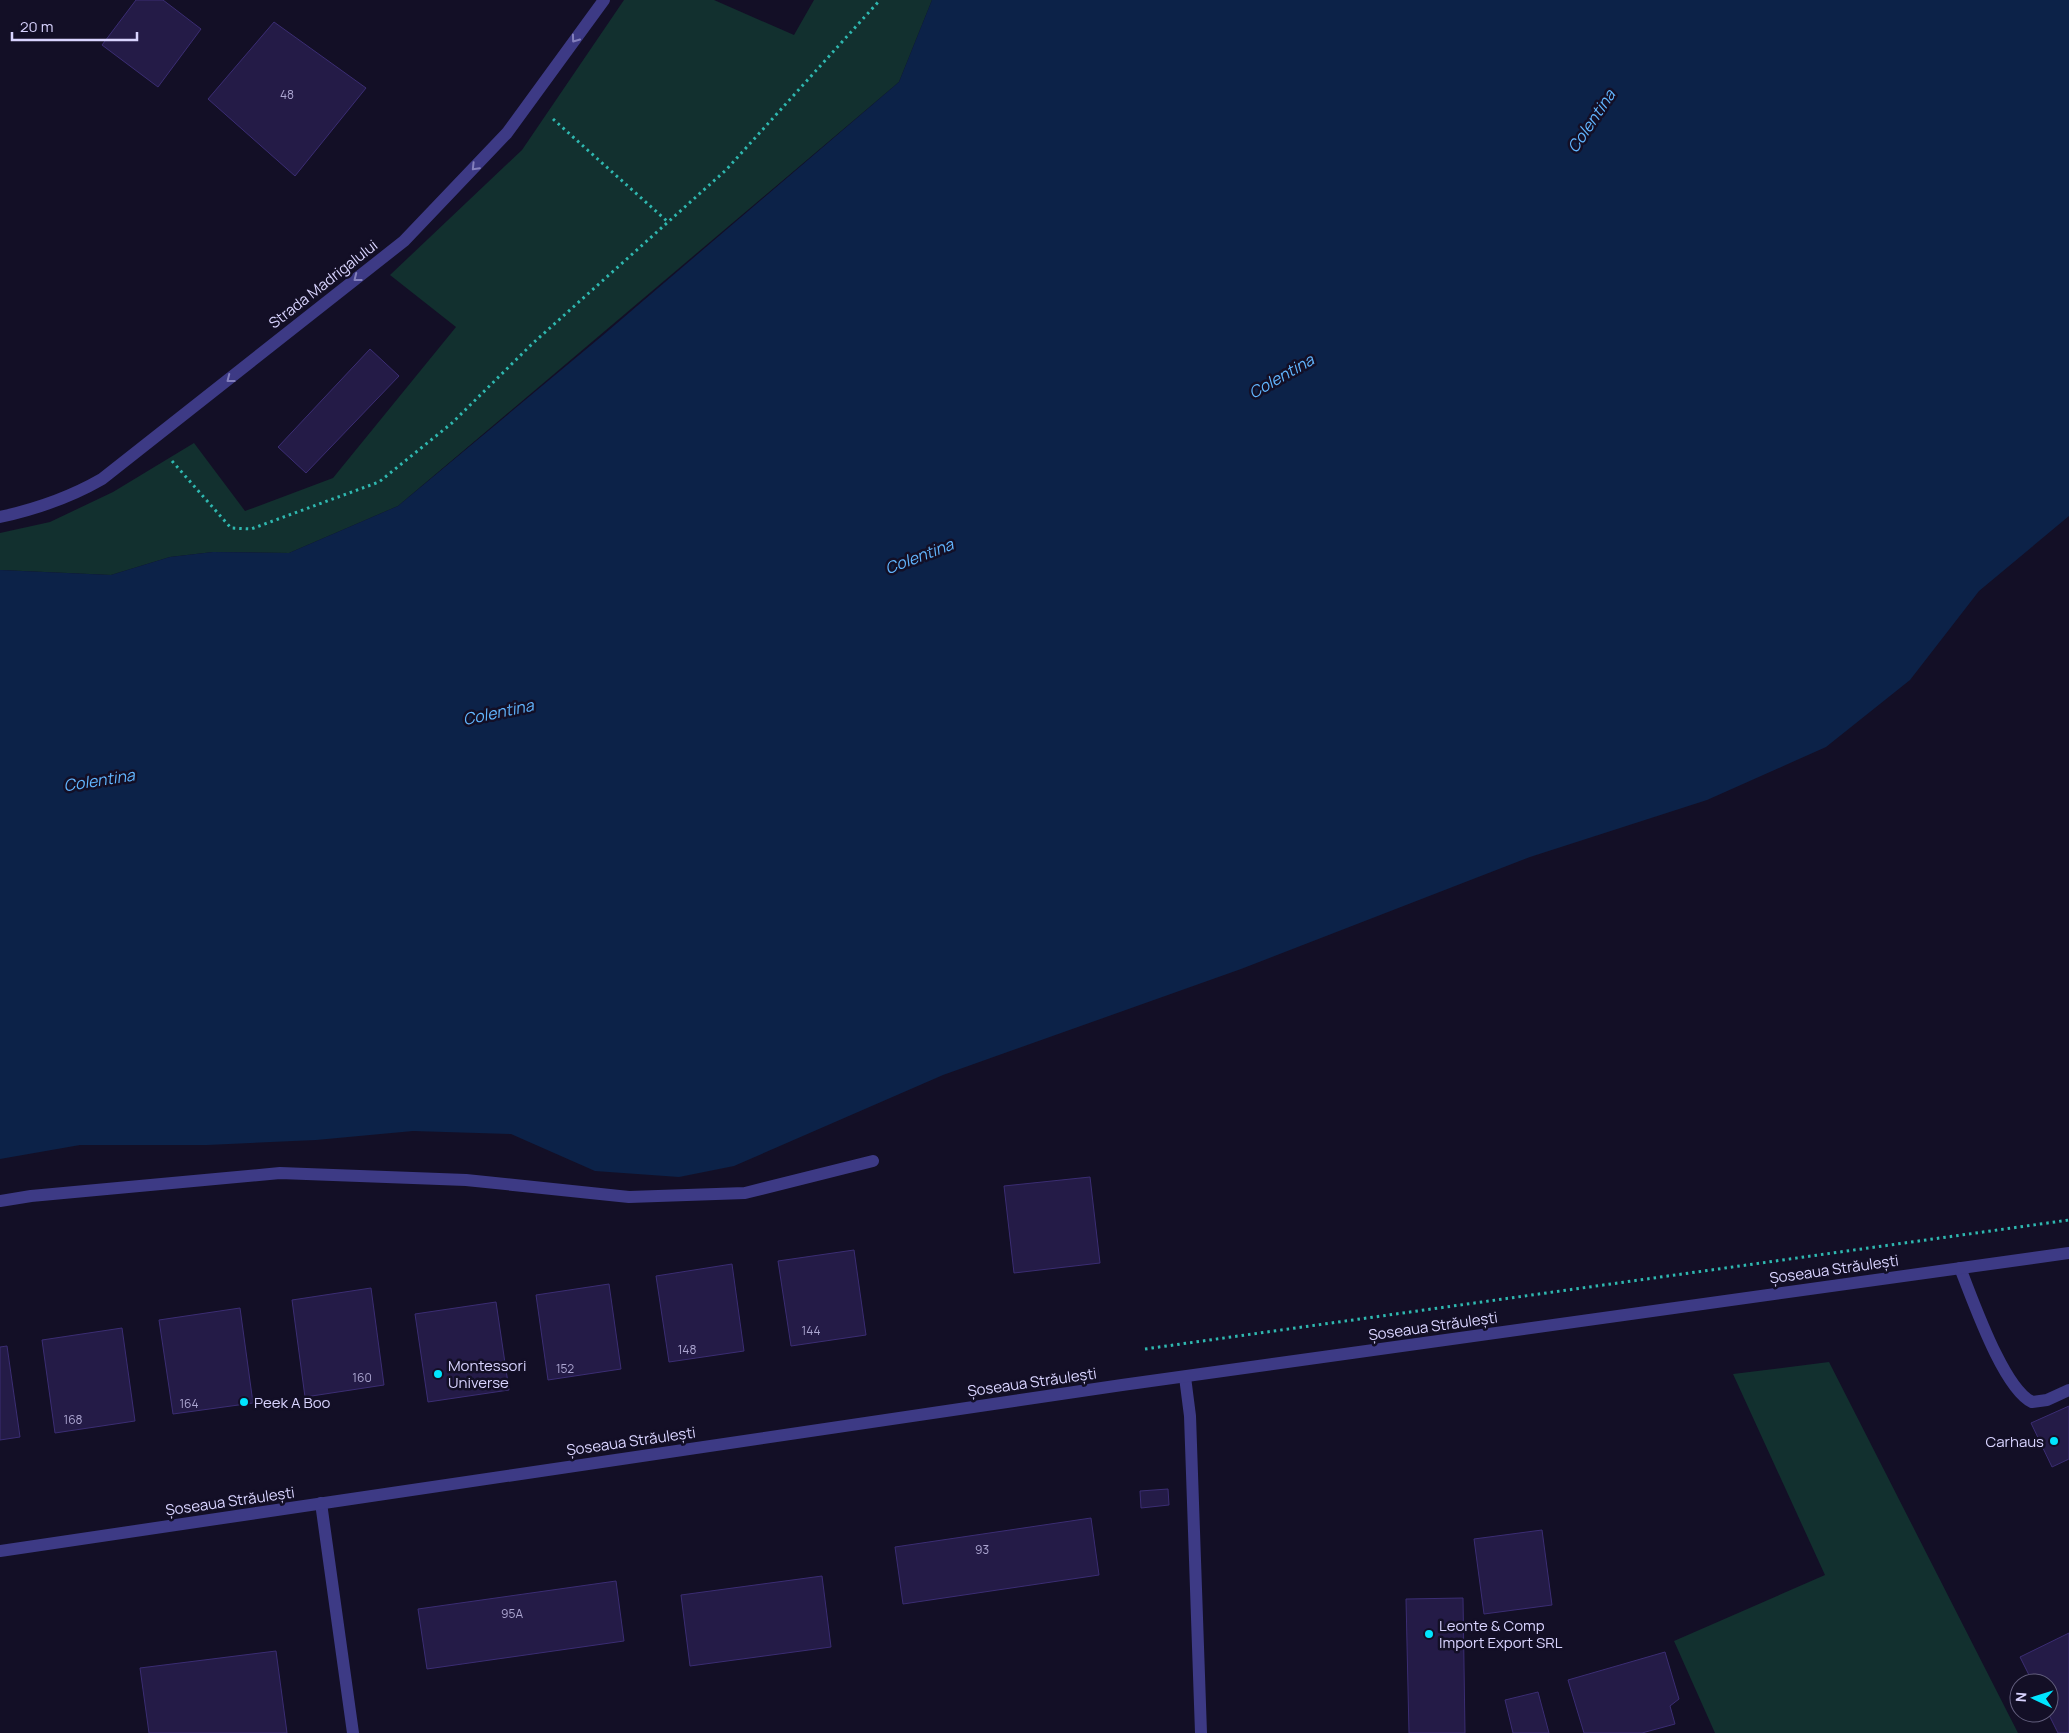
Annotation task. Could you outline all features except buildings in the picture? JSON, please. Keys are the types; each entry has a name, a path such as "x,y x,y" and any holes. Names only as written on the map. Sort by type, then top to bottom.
{"street":[{"name":"Strada Madrigalului","path":"0,517 33,510 71,497 102,479 404,241 507,133 604,0"},
{"path":"0,1201 31,1196 280,1173 466,1180 629,1197 745,1193 873,1161"},
{"name":"Șoseaua Străulești","path":"0,1551 1185,1377 2069,1253"},
{"path":"1960,1268 1976,1308 2016,1391 2032,1402 2047,1400 2069,1390"},
{"path":"1185,1377 1190,1416 1201,1733"},
{"path":"321,1504 353,1733"}],"path":[{"path":"152,440 190,478 214,510 231,528 251,529 379,482 452,423 532,344 726,170 880,0"},
{"path":"532,99 668,222"},
{"path":"1145,1349 2069,1220"}],"green space":[{"path":"624,0 714,0 794,35 814,0 932,0 899,82 398,506 289,553 213,552 170,557 111,575 0,570 0,533 50,522 113,492 194,443 245,511 333,478 456,327 390,275 522,150"},
{"path":"1829,1362 2009,1715 2009,1723 2013,1723 2018,1733 1715,1733 1674,1641 1825,1575 1733,1374"}],"water":[{"name":"Colentina","path":"932,0 2069,0 2069,516 1979,591 1910,680 1826,747 1707,800 1530,857 1241,969 943,1075 734,1166 679,1177 595,1171 511,1134 413,1131 316,1140 207,1145 80,1145 0,1159 0,570 111,575 170,557 213,552 289,553 398,506 602,336 899,82"}],"place":[{"name":"Montessori Universe","path":"438,1374"},
{"name":"Peek A Boo","path":"244,1402"},
{"name":"Carhaus","path":"2054,1441"},
{"name":"Leonte & Comp Import Export SRL","path":"1429,1634"}]}
